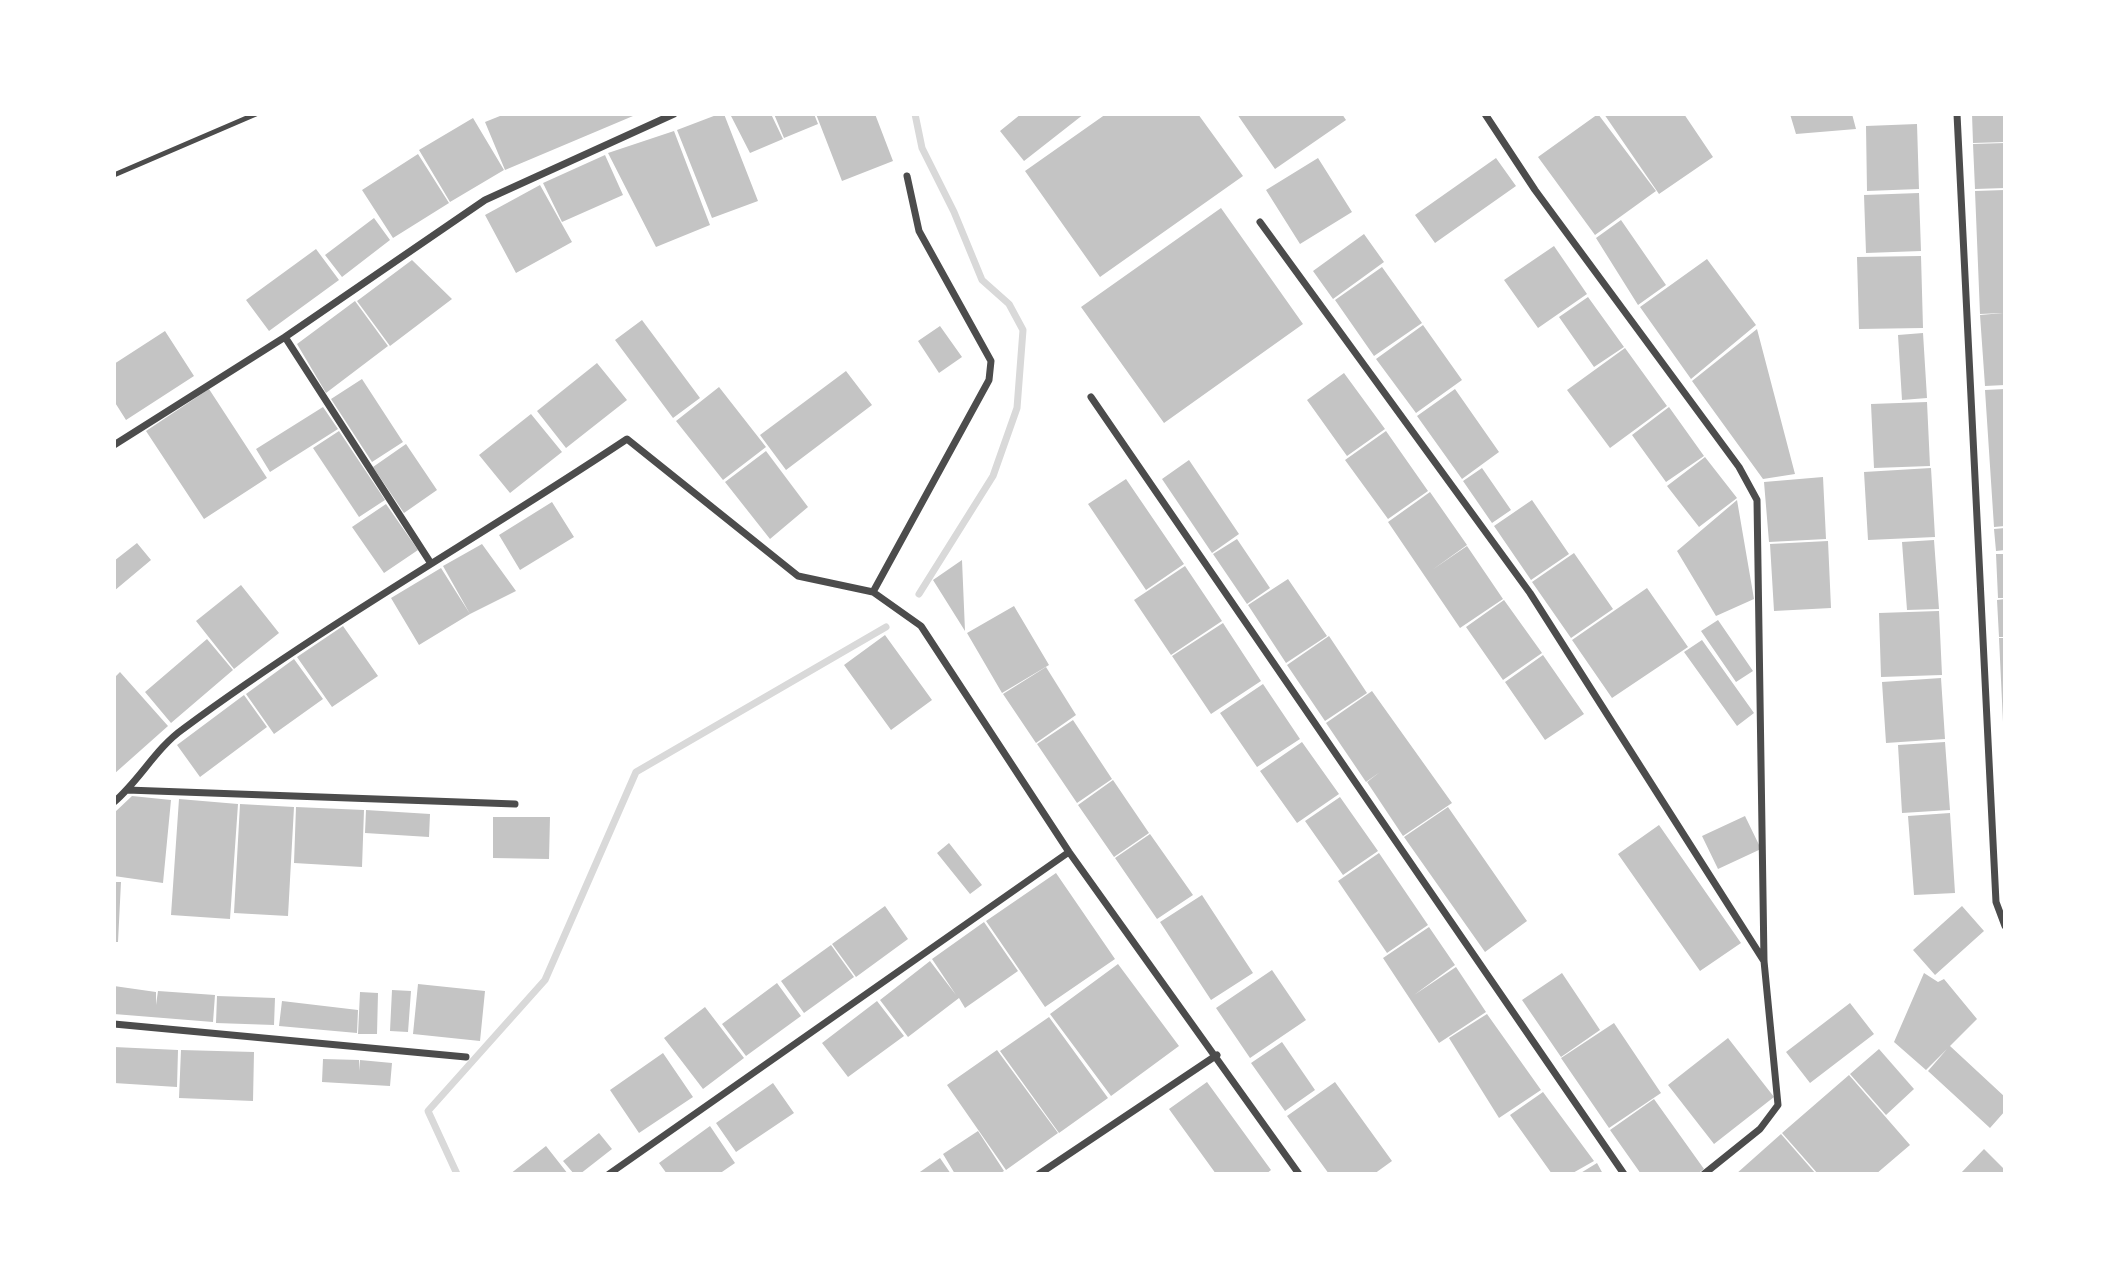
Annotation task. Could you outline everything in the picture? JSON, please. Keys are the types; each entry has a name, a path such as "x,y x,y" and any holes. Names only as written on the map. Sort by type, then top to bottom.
{"street":[{"path":"114,445 285,337 485,200 674,114"},
{"path":"1485,114 1535,190 1739,467 1757,500 1764,961 1779,1105 1760,1129 1704,1174"},
{"path":"1957,114 1996,902 2005,926"},
{"path":"873,592 989,380 991,361 919,231 907,176"},
{"path":"1260,222 1530,593 1764,961"},
{"path":"285,337 430,562"},
{"path":"1091,397 1623,1174"},
{"path":"114,802 180,731 430,562 517,512 627,439 798,576 873,592 921,626 1069,852 1217,1055 1299,1174"},
{"path":"127,790 515,804"},
{"path":"609,1174 1069,852"},
{"path":"114,1024 466,1057"},
{"path":"1039,1174 1217,1055"}],"lane":[{"path":"114,175 256,114"}],"building":[{"path":"505,114 633,116 505,170 485,122"},
{"path":"724,114 758,201 712,218 677,130"},
{"path":"730,114 771,114 783,139 750,153"},
{"path":"774,114 814,114 818,124 784,138"},
{"path":"816,114 875,114 893,161 842,181"},
{"path":"1021,114 1084,114 1024,161 1000,131"},
{"path":"1106,114 1198,114 1243,176 1100,277 1025,171"},
{"path":"1237,114 1342,114 1346,120 1275,169"},
{"path":"1598,114 1656,191 1595,235 1538,157"},
{"path":"1604,114 1684,114 1713,157 1659,194"},
{"path":"1790,114 1852,114 1856,129 1796,134"},
{"path":"1972,114 2005,114 2005,142 1973,143"},
{"path":"473,118 504,170 450,202 419,150"},
{"path":"1917,124 1919,189 1867,191 1866,126"},
{"path":"674,131 710,225 656,247 608,153"},
{"path":"2005,143 2005,188 1975,189 1973,144"},
{"path":"418,154 449,203 393,238 362,190"},
{"path":"605,155 623,195 562,222 543,183"},
{"path":"1318,158 1352,212 1300,244 1266,190"},
{"path":"1496,158 1516,186 1435,243 1415,215"},
{"path":"540,185 572,242 516,273 485,215"},
{"path":"2005,190 2005,385 1985,386 1980,315 2003,313 1980,314 1975,191"},
{"path":"1919,193 1921,251 1866,253 1864,195"},
{"path":"1221,208 1303,324 1164,423 1081,307"},
{"path":"374,218 390,240 342,277 325,255"},
{"path":"1621,220 1666,285 1638,305 1596,238"},
{"path":"1364,234 1384,262 1333,299 1313,271"},
{"path":"1554,246 1587,294 1538,328 1504,280"},
{"path":"316,249 339,280 269,331 246,300"},
{"path":"1921,256 1923,328 1859,329 1857,257"},
{"path":"1707,259 1756,325 1691,379 1640,307"},
{"path":"412,260 452,299 390,346 357,301"},
{"path":"1382,267 1422,323 1374,356 1335,300"},
{"path":"1588,297 1624,347 1594,367 1559,317"},
{"path":"355,301 388,346 326,393 297,344"},
{"path":"642,320 700,398 673,418 615,340"},
{"path":"1423,325 1462,380 1416,413 1376,359"},
{"path":"940,326 962,357 939,373 918,341"},
{"path":"1757,329 1795,474 1763,479 1692,381"},
{"path":"165,331 194,376 126,420 114,401 114,364"},
{"path":"1923,333 1927,398 1902,400 1898,335"},
{"path":"1625,348 1667,406 1610,448 1567,390"},
{"path":"597,363 627,400 566,448 537,411"},
{"path":"846,371 872,405 786,470 760,435"},
{"path":"1344,373 1385,429 1347,456 1307,400"},
{"path":"362,379 403,442 372,462 331,399"},
{"path":"719,387 766,447 723,480 676,421"},
{"path":"209,389 267,478 204,519 146,431"},
{"path":"1455,389 1499,452 1462,479 1417,416"},
{"path":"2005,389 2005,526 1994,527 1985,390"},
{"path":"1927,402 1930,466 1874,468 1871,404"},
{"path":"323,407 338,429 270,472 256,449"},
{"path":"1669,407 1704,456 1666,482 1632,435"},
{"path":"531,414 562,452 510,493 479,455"},
{"path":"339,431 385,500 359,517 313,448"},
{"path":"1386,431 1428,491 1388,519 1345,460"},
{"path":"406,444 437,490 404,513 373,467"},
{"path":"766,451 808,507 770,539 725,482"},
{"path":"1705,457 1737,498 1699,527 1667,486"},
{"path":"1189,460 1239,534 1212,553 1162,479"},
{"path":"1482,468 1511,510 1492,523 1463,481"},
{"path":"1931,468 1935,537 1868,540 1864,472"},
{"path":"1823,477 1826,539 1769,542 1764,482"},
{"path":"1126,479 1184,564 1146,590 1088,504"},
{"path":"1430,492 1467,545 1432,570 1467,546 1503,599 1460,628 1388,522"},
{"path":"1532,500 1569,554 1531,580 1494,526"},
{"path":"1737,500 1754,599 1716,616 1677,551"},
{"path":"552,502 574,537 520,570 499,535"},
{"path":"386,504 418,550 384,573 352,527"},
{"path":"2005,528 2005,550 1996,551 1994,529"},
{"path":"1237,539 1270,588 1247,604 1213,554"},
{"path":"1934,540 1939,609 1907,610 1902,542"},
{"path":"1828,541 1831,608 1774,611 1770,544"},
{"path":"137,543 151,560 114,591 114,561"},
{"path":"482,544 516,591 470,614 443,566"},
{"path":"1574,553 1613,609 1571,638 1532,582"},
{"path":"1996,554 2005,554 2005,598 1998,598"},
{"path":"962,560 965,631 933,580"},
{"path":"1185,566 1222,621 1171,655 1134,600"},
{"path":"441,568 470,614 419,645 391,598"},
{"path":"1288,579 1327,636 1286,663 1248,605"},
{"path":"241,585 279,633 234,669 196,621"},
{"path":"1647,588 1688,647 1612,698 1572,640"},
{"path":"2005,599 2005,637 1999,637 1997,600"},
{"path":"1504,600 1542,653 1503,680 1466,627"},
{"path":"1014,606 1049,665 1002,693 967,633"},
{"path":"1939,611 1942,675 1881,677 1879,613"},
{"path":"1718,620 1753,671 1736,682 1701,631"},
{"path":"1223,623 1261,681 1211,714 1172,656"},
{"path":"343,626 378,676 332,707 297,657"},
{"path":"885,635 932,700 891,730 844,665"},
{"path":"1329,636 1367,693 1325,721 1287,665"},
{"path":"1999,638 2005,638 2005,722 2003,722"},
{"path":"207,639 233,670 171,723 145,692"},
{"path":"1702,640 1754,713 1737,726 1684,652"},
{"path":"1543,655 1584,714 1545,740 1505,682"},
{"path":"294,659 323,699 274,734 246,694"},
{"path":"1046,667 1076,715 1036,743 1003,694"},
{"path":"120,672 168,726 114,774 114,678"},
{"path":"1941,678 1945,739 1886,743 1882,682"},
{"path":"1263,684 1300,739 1257,767 1220,713"},
{"path":"1372,691 1452,803 1403,836 1367,782 1380,772 1366,782 1326,723"},
{"path":"244,695 267,727 200,777 177,745"},
{"path":"1073,720 1112,779 1077,803 1037,744"},
{"path":"1302,742 1339,794 1297,823 1260,771"},
{"path":"1945,742 1950,810 1902,813 1898,745"},
{"path":"1113,780 1149,833 1114,857 1078,805"},
{"path":"132,796 171,800 163,883 114,876 114,813"},
{"path":"1340,797 1378,851 1343,875 1305,821"},
{"path":"179,799 238,804 230,919 171,915"},
{"path":"240,804 294,807 288,916 234,913"},
{"path":"296,807 364,810 362,867 294,863"},
{"path":"1448,807 1527,921 1485,952 1404,837"},
{"path":"366,810 430,814 429,837 365,833"},
{"path":"1950,813 1955,893 1914,895 1908,816"},
{"path":"1745,816 1761,849 1718,869 1702,836"},
{"path":"493,817 550,817 549,859 493,858"},
{"path":"1659,825 1741,943 1700,971 1618,854"},
{"path":"1150,834 1193,895 1157,919 1115,858"},
{"path":"949,843 982,885 970,894 937,853"},
{"path":"1379,853 1428,925 1387,953 1338,881"},
{"path":"1056,873 1115,959 1045,1007 986,921"},
{"path":"114,882 121,882 118,942 114,942"},
{"path":"1202,895 1253,973 1211,1000 1160,922"},
{"path":"885,906 908,939 856,977 832,944"},
{"path":"1962,906 1984,931 1935,975 1913,950"},
{"path":"984,922 1018,971 965,1008 959,998 908,1037 880,1000 930,961 956,995 932,959"},
{"path":"1429,927 1455,965 1414,995 1456,967 1486,1012 1439,1043 1383,958"},
{"path":"831,945 854,977 804,1013 781,981"},
{"path":"1118,964 1179,1046 1111,1096 1050,1014"},
{"path":"1272,970 1306,1020 1250,1058 1216,1008"},
{"path":"1562,973 1600,1030 1561,1057 1522,1000"},
{"path":"1924,973 1938,982 1944,979 1977,1019 1950,1046 2005,1097 2005,1111 1990,1128 1928,1071 1947,1049 1926,1070 1894,1042"},
{"path":"777,983 801,1016 746,1056 722,1024"},
{"path":"418,984 485,991 480,1041 413,1034"},
{"path":"114,986 156,992 156,1005 158,991 215,995 213,1022 114,1014"},
{"path":"392,990 411,991 408,1032 390,1031"},
{"path":"360,992 378,993 377,1034 358,1034"},
{"path":"217,996 275,998 274,1025 216,1023"},
{"path":"282,1001 358,1010 357,1033 279,1026"},
{"path":"877,1001 904,1036 848,1077 822,1043"},
{"path":"1850,1003 1874,1034 1810,1083 1786,1052"},
{"path":"705,1007 744,1058 703,1089 664,1038"},
{"path":"1487,1014 1541,1090 1499,1118 1449,1038"},
{"path":"1049,1017 1108,1098 1059,1133 1000,1051"},
{"path":"1614,1023 1661,1093 1609,1128 1561,1058"},
{"path":"1728,1038 1774,1097 1714,1144 1668,1085"},
{"path":"1282,1042 1315,1090 1285,1111 1251,1063"},
{"path":"114,1047 178,1050 177,1087 114,1083"},
{"path":"1879,1049 1914,1089 1886,1115 1850,1074"},
{"path":"181,1050 254,1052 253,1101 179,1098"},
{"path":"997,1050 1058,1133 1006,1170 947,1085"},
{"path":"663,1053 693,1097 639,1133 610,1090"},
{"path":"323,1059 359,1060 359,1071 360,1060 392,1063 390,1086 322,1082"},
{"path":"1849,1075 1910,1145 1876,1174 1818,1174 1782,1133"},
{"path":"1207,1082 1271,1170 1266,1174 1216,1174 1169,1109"},
{"path":"1335,1082 1392,1161 1374,1174 1329,1174 1287,1116"},
{"path":"773,1083 794,1113 736,1152 716,1123"},
{"path":"1543,1092 1594,1161 1571,1174 1552,1174 1510,1115"},
{"path":"1654,1099 1704,1169 1697,1174 1641,1174 1610,1130"},
{"path":"710,1126 735,1163 719,1174 667,1174 659,1163"},
{"path":"978,1131 1004,1171 999,1174 955,1174 943,1154"},
{"path":"599,1133 612,1149 580,1174 574,1174 563,1161"},
{"path":"1781,1134 1816,1174 1736,1174"},
{"path":"546,1146 568,1174 510,1174"},
{"path":"1984,1149 2005,1170 2002,1174 1960,1174"},
{"path":"940,1158 951,1174 917,1174"},
{"path":"1597,1163 1603,1174 1579,1174"}],"waterway":[{"path":"915,114 922,148 954,212 982,280 1009,304 1023,330 1017,408 993,476 919,594"},
{"path":"457,1174 428,1111 545,980 636,772 886,627"}]}
